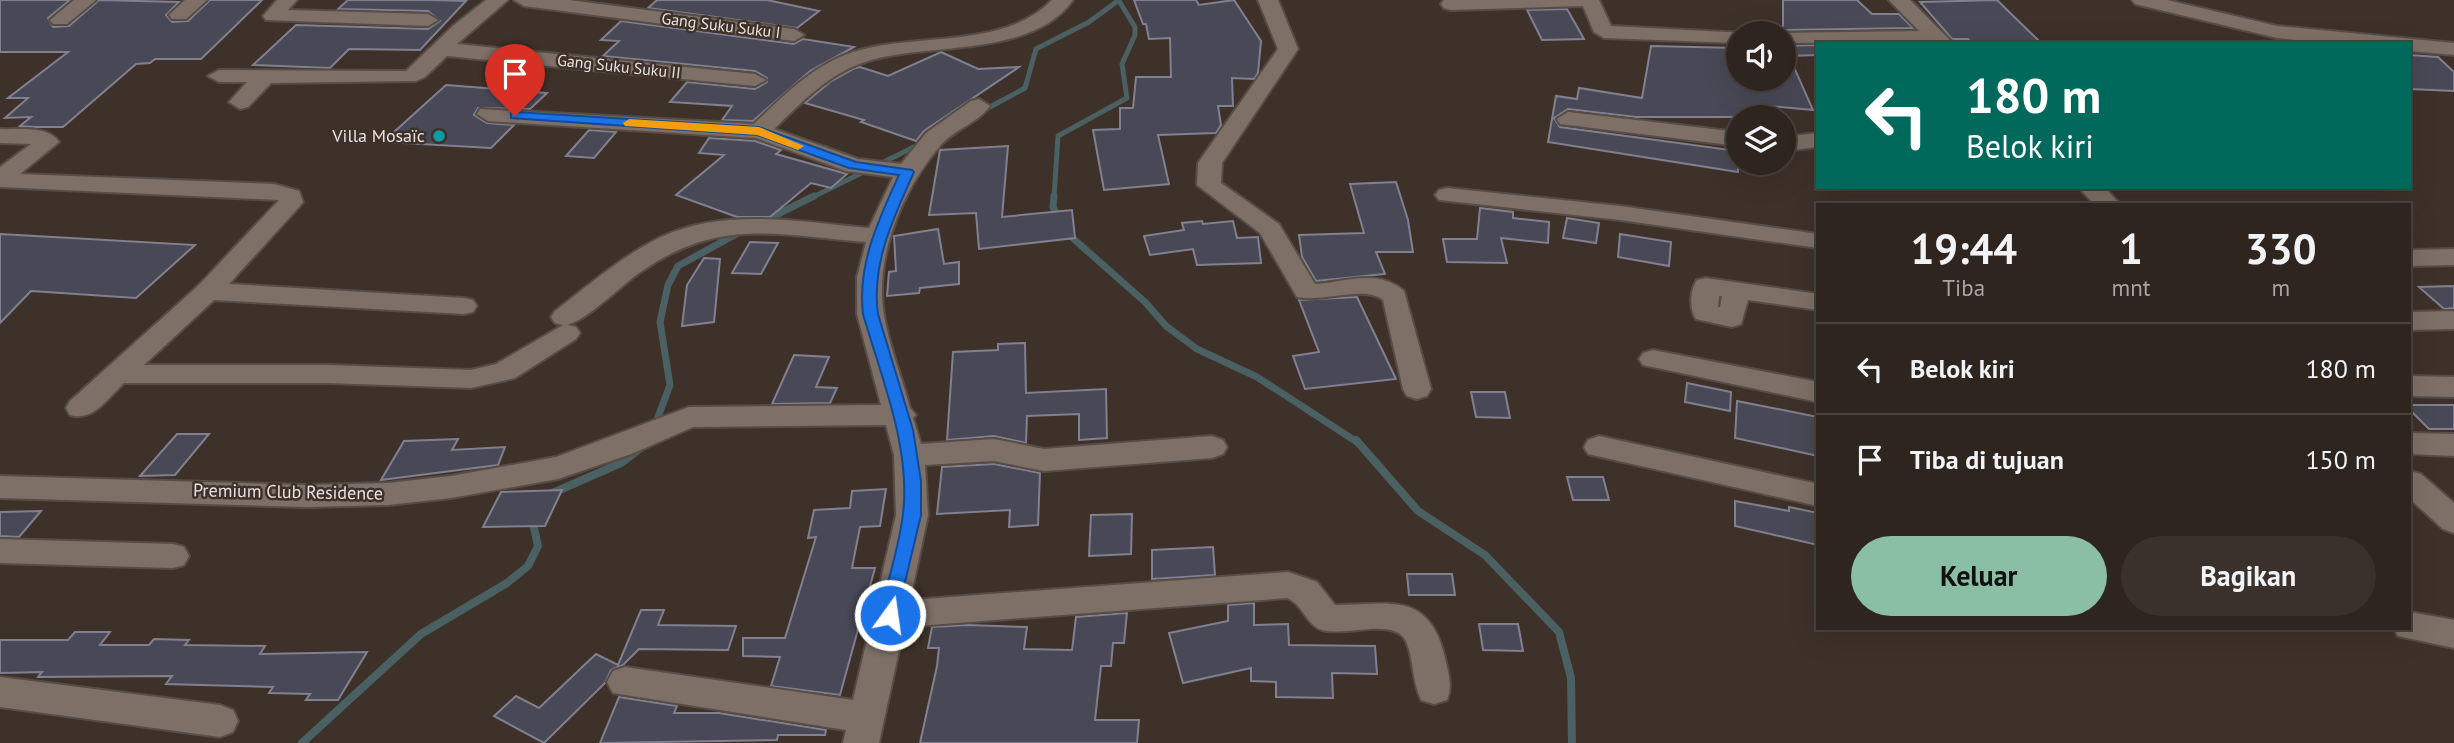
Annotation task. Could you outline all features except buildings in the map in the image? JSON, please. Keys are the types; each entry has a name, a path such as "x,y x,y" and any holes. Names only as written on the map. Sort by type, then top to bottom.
{"street":[{"path":"60,20 86,0"},
{"path":"179,15 197,0"},
{"path":"287,0 273,16 428,20"},
{"path":"219,76 413,75 498,0"},
{"name":"Gang Suku Suku I","path":"524,0 794,35"},
{"path":"759,131 814,79 848,61 873,53 1012,31 1047,16 1063,0"},
{"path":"1268,0 1288,48 1210,163 1209,185 1270,229 1306,291 1371,285 1388,289 1395,297 1417,389"},
{"path":"1451,4 1584,0 1591,2 1604,32 1726,37"},
{"path":"1899,0 1940,40"},
{"path":"2142,0 2169,2 2277,32 2377,42"},
{"path":"1796,37 1940,40"},
{"path":"2411,45 2454,49"},
{"name":"Gang Suku Suku II","path":"442,49 755,80"},
{"path":"240,102 267,75"},
{"path":"625,682 863,730 912,515 909,455 901,415 870,314 868,295 878,236 907,172 934,138 979,106"},
{"path":"488,114 759,131 854,166 907,172"},
{"path":"1568,119 1726,138"},
{"path":"0,136 38,137 48,142 0,179"},
{"path":"1796,143 1816,140"},
{"path":"0,179 274,191 291,196 291,202 208,291 80,408"},
{"path":"2092,189 2107,203"},
{"path":"1447,195 1620,213 1816,241"},
{"path":"115,374 328,374 471,379 505,371 565,325 649,254 704,230 758,228 878,236"},
{"path":"2411,258 2454,257"},
{"path":"1735,290 1816,302"},
{"path":"208,291 464,306"},
{"path":"2411,320 2454,320"},
{"path":"1653,359 1816,392"},
{"path":"2411,386 2454,387"},
{"name":"Premium Club Residence","path":"0,487 308,496 388,494 452,487 558,468 652,434 690,417 901,415"},
{"path":"2411,443 2454,445"},
{"path":"909,455 994,450 1044,460 1212,447"},
{"path":"1599,447 1816,495"},
{"path":"2411,483 2450,518"},
{"path":"2411,508 2450,518"},
{"path":"0,551 173,556"},
{"path":"890,615 1289,585 1305,591 1326,618 1386,614 1406,617 1414,623 1421,640 1434,690"},
{"path":"2411,626 2454,634"},
{"path":"0,692 220,721"}],"waterway":[{"path":"979,113 1025,88 1036,49 1089,22 1119,0"},
{"path":"1054,198 1058,136 1127,98 1122,64 1135,35 1135,27 1119,1"},
{"path":"811,198 922,143"},
{"path":"760,223 814,196"},
{"path":"1054,196 1053,207 1060,220"},
{"path":"655,425 670,385 660,322 668,285 678,266 740,232"},
{"path":"1067,233 1145,302 1166,326 1197,349 1257,377 1357,442"},
{"path":"1356,440 1418,511 1485,555 1559,632 1571,678 1572,743"},
{"path":"548,495 621,463 642,447"},
{"path":"302,743 421,634 507,583 528,566 538,546 532,519"}],"slow traffic":[{"path":"629,123 759,131 798,146"}],"place":[{"name":"Villa Mosaïc","path":"439,136"}],"route":[{"path":"515,116 759,131 854,166 907,172 878,236 868,295 870,314 901,415 912,481 912,515 890,615"}]}
